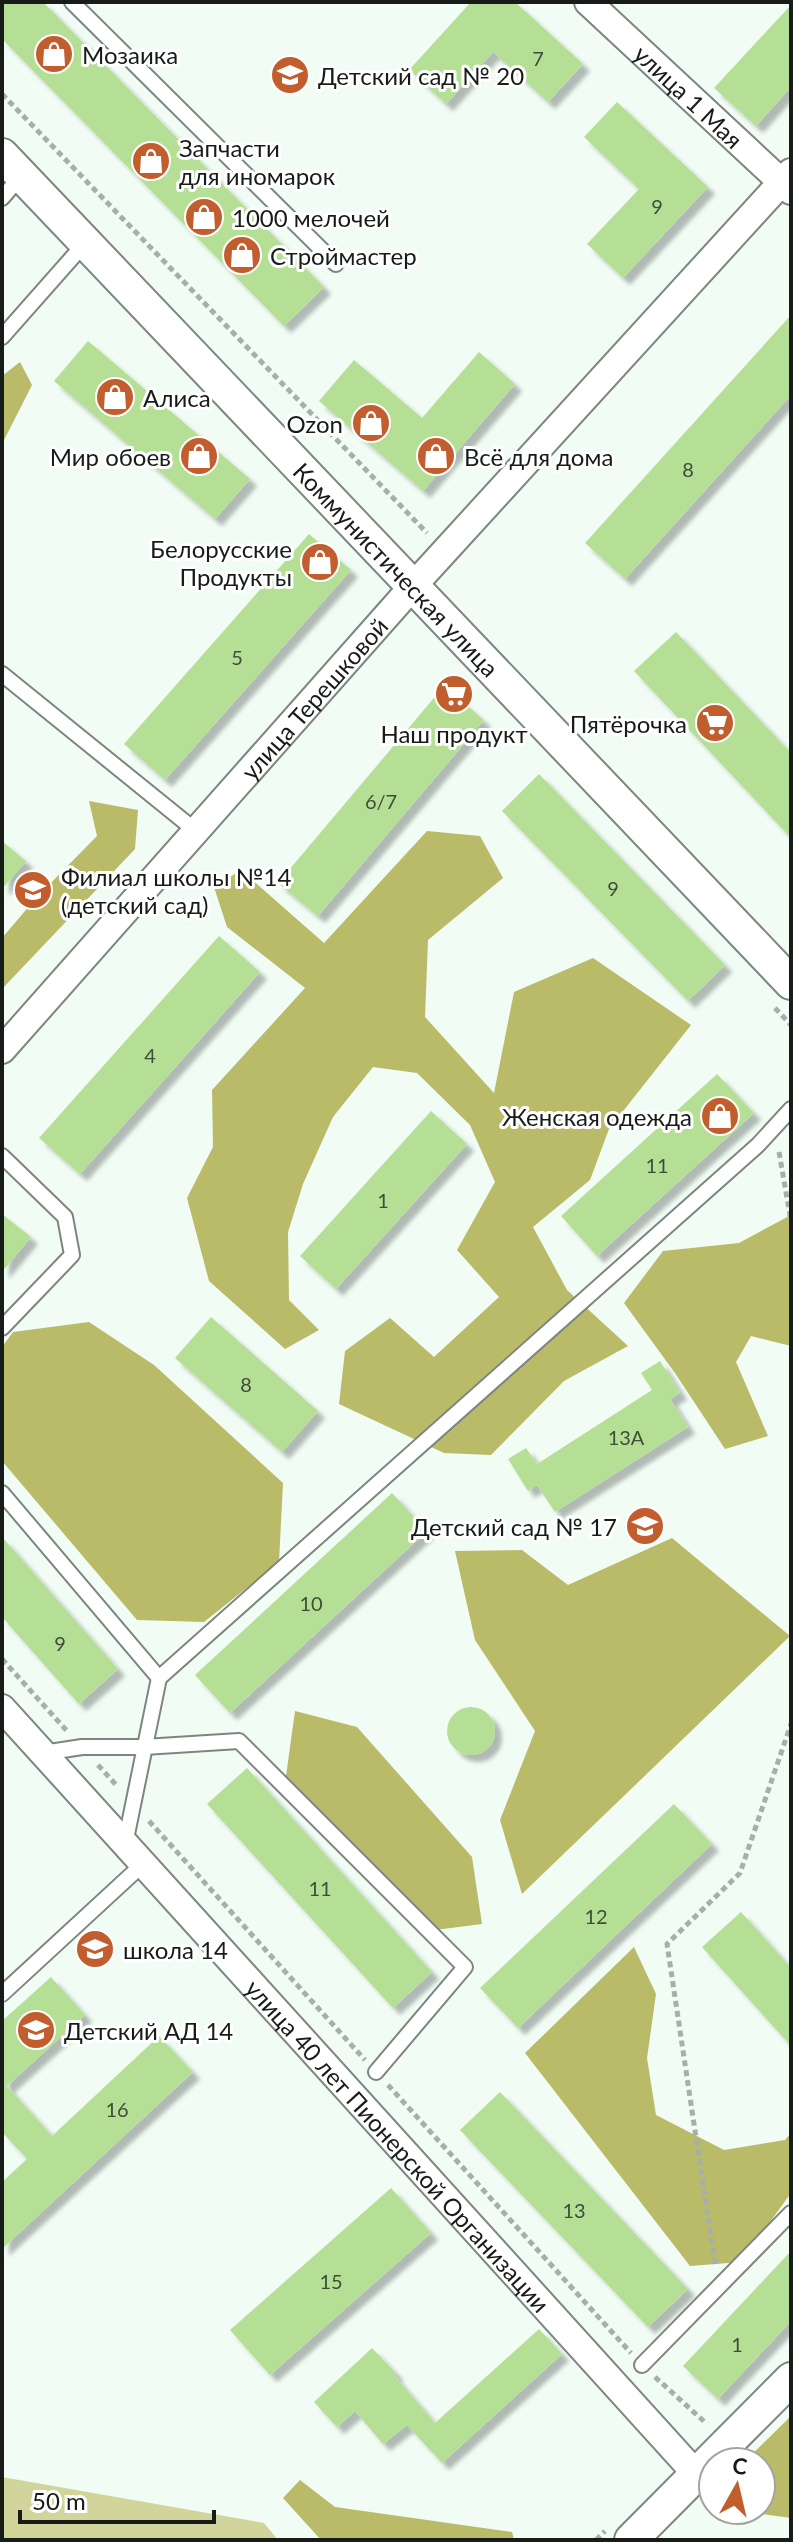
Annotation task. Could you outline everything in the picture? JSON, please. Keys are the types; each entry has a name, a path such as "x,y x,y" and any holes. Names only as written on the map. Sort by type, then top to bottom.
{"street":[{"name":"улица 1 Мая","path":"588,2 788,182"},
{"name":"Коммунистическая улица","path":"9,176 86,242 791,983"},
{"name":"улица Терешковой","path":"2,1050 413,586 788,182"},
{"name":"улица 40 лет Пионерской Организации","path":"2,1708 697,2475"},
{"path":"725,2446 791,2379"},
{"path":"631,2540 697,2475"}],"lane":[{"path":"72,2 336,264"},
{"path":"2,337 86,242"},
{"path":"2,674 196,831"},
{"path":"125,1844 159,1678 758,1145 791,1109"},
{"path":"2,1156 65,1217 72,1255 2,1328"},
{"path":"2,1493 159,1678"},
{"path":"43,1753 82,1747 239,1741 465,1967 376,2072"},
{"path":"2,1994 143,1864"},
{"path":"642,2365 791,2213"}],"path":[{"path":"2,94 445,551"},
{"path":"791,1109 779,1150 791,1221"},
{"path":"718,2285 667,1944 740,1873 791,1724"}],"green space":[{"path":"20,362 32,385 2,444 2,376"},
{"path":"89,801 138,810 135,849 2,989 2,938 97,836"},
{"path":"427,831 480,836 503,878 428,940 425,1017 494,1093 514,992 593,958 691,1025 609,1129 590,1180 533,1227 567,1290 628,1346 564,1381 491,1455 444,1453 339,1404 345,1351 390,1318 434,1357 499,1297 457,1250 495,1182 470,1125 417,1073 373,1067 333,1117 303,1184 288,1232 289,1300 319,1330 285,1349 209,1281 187,1198 213,1147 212,1090 305,988 227,927 214,887 241,870 324,943"},
{"path":"791,1215 791,1346 751,1336 736,1362 768,1436 725,1449 624,1303 663,1251 739,1243"},
{"path":"89,1322 154,1365 283,1483 279,1562 204,1622 137,1620 2,1461 2,1347 13,1332"},
{"path":"672,1538 790,1636 522,1894 500,1820 535,1731 475,1640 455,1551 522,1550 568,1585"},
{"path":"295,1711 357,1727 472,1857 482,1924 435,1930 286,1776"},
{"path":"634,1947 656,1994 647,2058 656,2115 724,2150 785,2140 791,2133 791,2193 741,2262 690,2266 525,2053"},
{"path":"791,2416 791,2518 777,2516 777,2446 760,2446"},
{"path":"2,2477 264,2523 278,2540 2,2540"},
{"path":"300,2480 335,2507 512,2532 514,2540 321,2540 283,2498"}],"building":[{"path":"2,2 43,2 324,287 284,326 2,39"},
{"path":"471,2 515,2 583,64 548,102 493,52 446,104 409,70"},
{"path":"791,5 791,87 756,126 714,88"},
{"path":"617,102 708,187 623,278 587,244 639,189 584,137"},
{"path":"791,315 791,395 625,579 585,543"},
{"path":"88,341 250,479 215,519 54,381"},
{"path":"479,352 515,384 423,491 319,401 354,360 422,418"},
{"path":"309,534 351,570 165,780 124,744"},
{"path":"676,632 791,753 791,838 634,671"},
{"path":"444,686 484,720 318,916 278,883"},
{"path":"539,774 725,965 688,1001 502,811"},
{"path":"2,841 26,861 2,889"},
{"path":"219,936 260,972 80,1174 39,1138"},
{"path":"717,1074 754,1113 597,1256 561,1216"},
{"path":"431,1111 467,1144 336,1289 300,1256"},
{"path":"2,1214 31,1237 2,1272"},
{"path":"211,1317 318,1411 282,1452 175,1358"},
{"path":"660,1361 680,1393 670,1399 688,1427 555,1512 537,1485 528,1491 508,1459 526,1448 537,1464 652,1390 641,1373"},
{"path":"392,1493 427,1531 230,1713 195,1675"},
{"path":"2,1537 118,1669 79,1704 2,1617"},
{"path":"471,1707 488,1714 495,1731 488,1748 471,1755 454,1748 447,1731 454,1714"},
{"path":"247,1768 432,1972 393,2008 207,1804"},
{"path":"674,1804 712,1844 518,2028 480,1988"},
{"path":"741,1912 791,1968 791,2046 702,1947"},
{"path":"51,1977 85,2015 7,2086 52,2136 159,2036 193,2072 2,2249 2,2182 27,2159 2,2132 2,2021"},
{"path":"500,2092 688,2289 648,2327 460,2130"},
{"path":"391,2188 431,2233 270,2375 230,2330"},
{"path":"791,2251 791,2321 718,2399 683,2366"},
{"path":"539,2329 562,2354 442,2463 407,2425 383,2444 355,2411 337,2427 314,2402 372,2348 435,2423"}],"place":[{"name":"Мозаика","path":"54,54"},
{"name":"Детский сад № 20","path":"290,75"},
{"name":"Запчасти для иномарок","path":"151,161"},
{"name":"1000 мелочей","path":"204,217"},
{"name":"Строймастер","path":"242,255"},
{"name":"Алиса","path":"115,397"},
{"name":"Ozon","path":"371,423"},
{"name":"Мир обоев","path":"199,456"},
{"name":"Всё для дома","path":"436,456"},
{"name":"Белорусские Продукты","path":"320,562"},
{"name":"Наш продукт","path":"454,694"},
{"name":"Пятёрочка","path":"715,723"},
{"name":"Филиал школы №14 (детский сад)","path":"33,890"},
{"name":"Женская одежда","path":"720,1116"},
{"name":"Детский сад № 17","path":"645,1526"},
{"name":"школа 14","path":"95,1949"},
{"name":"Детский АД 14","path":"36,2030"}]}
